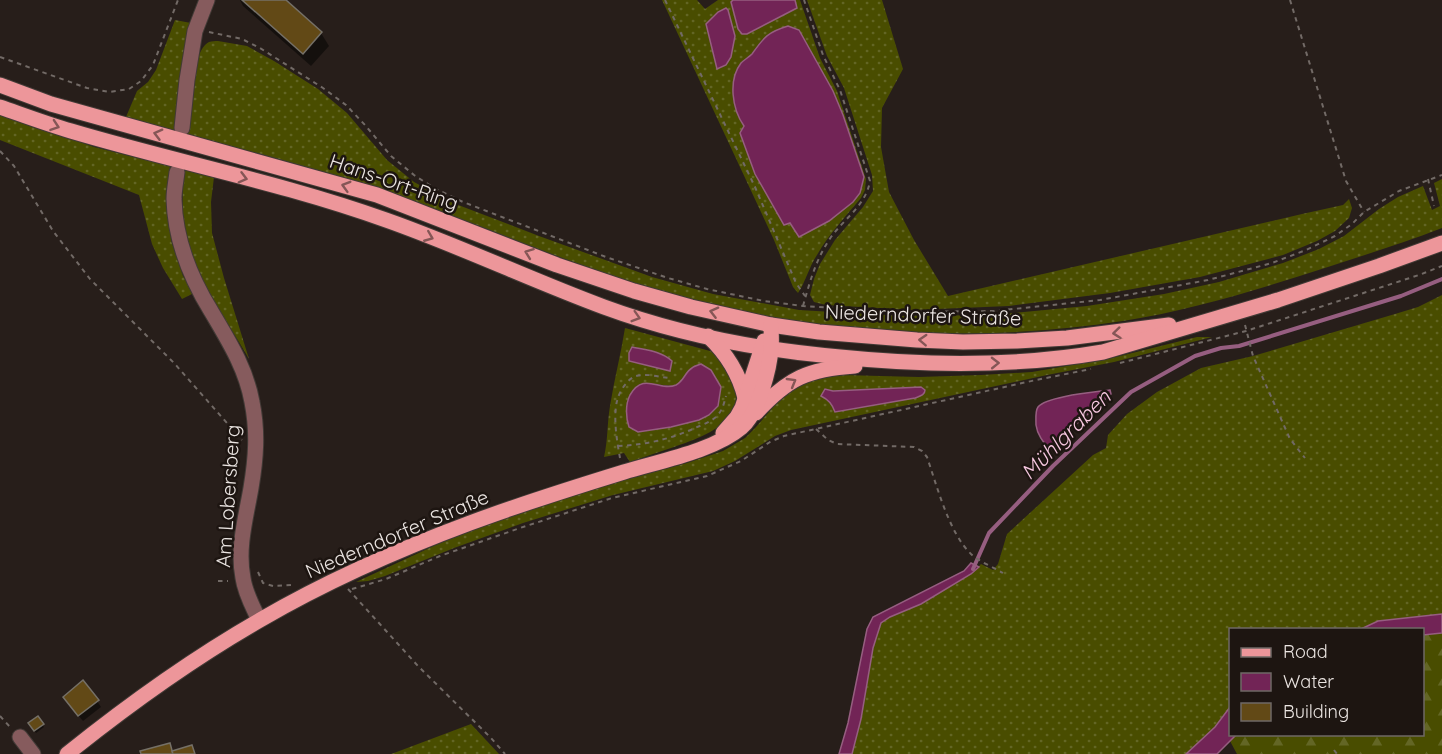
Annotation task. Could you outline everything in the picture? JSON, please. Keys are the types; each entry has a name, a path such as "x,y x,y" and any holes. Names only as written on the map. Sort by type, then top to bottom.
{"main road":[{"name":"Hans-Ort-Ring","path":"0,85 51,104 377,195 557,265 634,291 771,325"},
{"name":"Hans-Ort-Ring","path":"0,107 69,130 308,195 385,220 606,308 672,328 766,349"},
{"name":"Niederndorfer Straße","path":"766,349 894,363 1004,363 1076,357 1135,344 1318,287 1442,243"},
{"name":"Niederndorfer Straße","path":"710,445 737,417 766,349 771,325 819,332 963,342 1067,338 1128,332 1217,318"},
{"path":"708,336 734,367 745,398"},
{"name":"Niederndorfer Straße","path":"67,754 110,720 174,675 300,598 367,565 458,528 542,498 710,445 730,436 749,421 758,401 768,367 766,349"},
{"path":"749,421 778,391 791,381 806,374 844,366 894,363"}],"street":[{"path":"182,128 195,31 207,0"},
{"name":"Am Lobersberg","path":"177,172 174,198 176,225 182,248 192,275 233,347 246,375 252,399 257,431 256,455 243,528 241,561 243,580 260,621"},
{"path":"20,736 33,754"}],"path":[{"path":"0,57 87,88 109,92 129,89 141,81 153,65 178,0"},
{"path":"665,0 754,187 796,283 806,297"},
{"path":"803,306 816,263 831,237 868,192 870,181 840,90 823,55 804,0"},
{"path":"1290,0 1346,181 1364,212"},
{"path":"195,31 213,32 242,39 323,88 346,105 391,156 414,176 463,202 606,257 668,278 764,301 803,306 899,312 994,311 1100,300 1209,280 1272,263 1306,250 1335,236 1364,212 1399,191 1442,175"},
{"path":"0,151 14,166 53,231 90,279 174,363 256,455"},
{"path":"1428,179 1434,206"},
{"path":"1119,363 1269,324 1442,266"},
{"path":"1248,337 1253,356 1290,439 1305,458"},
{"path":"505,754 418,666 349,590 386,579 440,556 520,528 612,498 725,470 784,436 1097,368"},
{"path":"622,473 618,446 617,401 626,383 634,376 669,378"},
{"path":"618,446 654,442 681,435 707,423 724,407 726,396"},
{"path":"816,429 828,440 837,444 914,447 922,451 927,457 951,525 963,546 973,556 1003,573"},
{"path":"257,570 264,583 273,586 292,585 300,598"},
{"path":"1334,750 1337,754"}],"green space":[{"path":"662,0 697,0 705,9 718,0 797,8 795,0 800,0 820,58 837,91 866,179 865,190 822,247 798,293 793,287 774,240","holes":["762,40 833,91 864,177 784,225 740,133 744,126 733,96 734,80 741,64"]},
{"path":"807,0 882,0 903,69 882,108 881,147 889,192 914,240 948,296 1343,205 1349,199 1352,208 1349,218 1335,231 1283,255 1200,277 1110,293 1009,306 913,310 826,305 814,302 810,295 820,264 835,240 863,207 873,191 872,175 844,88 827,56"},
{"path":"175,20 191,23 180,76 174,130 126,117 137,91 148,82 156,70"},
{"path":"218,41 247,46 318,89 347,113 387,160 414,182 453,203 652,277 713,294 799,310 901,316 993,315 1087,306 1164,294 1219,282 1283,263 1319,249 1344,236 1398,197 1423,186 1432,210 1440,206 1434,183 1442,179 1442,228 1254,290 1202,305 1123,321 1034,331 944,334 855,329 810,323 732,311 681,298 603,273 413,201 188,134 192,84 198,57 203,47 209,42"},
{"path":"0,114 94,147 170,166 171,240 183,276 194,293 182,299 163,268 152,244 139,195 0,140"},
{"path":"184,170 214,177 211,202 212,233 249,359 194,263 186,239 183,219"},
{"path":"1442,295 1442,614 1378,621 1363,628 1229,628 1229,708 1215,727 1186,754 852,754 861,719 873,648 881,623 921,604 971,574 981,564 993,570 998,564 1007,534 1093,455 1106,448 1108,435 1127,414 1157,392 1201,368 1253,356 1418,307"},
{"path":"625,328 715,354 726,366 736,394 735,406 729,417 721,425 698,438 630,462 624,453 604,457 610,406","holes":["691,368 671,427 642,383 674,386 682,381"]},
{"path":"1197,337 1212,337 1114,362 791,430 775,436 735,461 713,471 613,495 523,523 385,576 356,582 438,544 503,518 723,451 745,438 788,390 815,378 842,375 919,377 1032,372 1112,358","holes":["921,387 925,390 835,412 828,400 826,389 833,391"]},
{"path":"1442,633 1442,754 1237,754 1230,741 1234,736 1424,736 1424,635"},
{"path":"471,724 499,754 391,754 394,753"}],"water":[{"path":"733,0 795,0 797,8 747,34 742,34 738,29 731,2"},
{"path":"726,8 735,36 731,57 726,65 717,69 706,24 718,12"},
{"path":"788,26 799,30 833,91 864,177 860,193 853,202 829,221 799,237 790,223 784,225 755,174 740,133 744,126 734,103 733,94 734,78 741,63 767,36"},
{"path":"632,347 653,351 668,358 672,361 670,371 629,361"},
{"path":"701,364 711,370 721,387 718,406 709,415 671,427 638,432 629,427 627,403 635,388 646,383 676,385 690,370"},
{"path":"921,387 925,390 924,393 915,398 835,412 830,403 821,396 825,389 833,391"},
{"path":"1110,390 1111,394 1050,447 1047,446 1039,435 1036,425 1038,407 1061,397"},
{"path":"971,563 979,567 971,574 921,604 881,623 873,648 861,719 852,754 839,754 848,723 867,629 873,617 964,571"},
{"path":"1442,614 1442,633 1424,635 1424,628 1363,628 1378,621"},
{"path":"1229,708 1229,736 1235,736 1217,754 1186,754 1215,727"}],"building":[{"path":"242,0 286,0 322,32 303,54"},
{"path":"83,680 99,700 78,716 63,697"},
{"path":"38,716 44,724 34,731 28,723"},
{"path":"170,743 173,754 141,754 140,751"},
{"path":"192,745 195,754 173,754 172,751"}],"waterway":[{"name":"Mühlgraben","path":"973,569 989,533 1053,466 1131,392 1195,356 1221,348 1239,346 1401,296 1442,279"}]}
